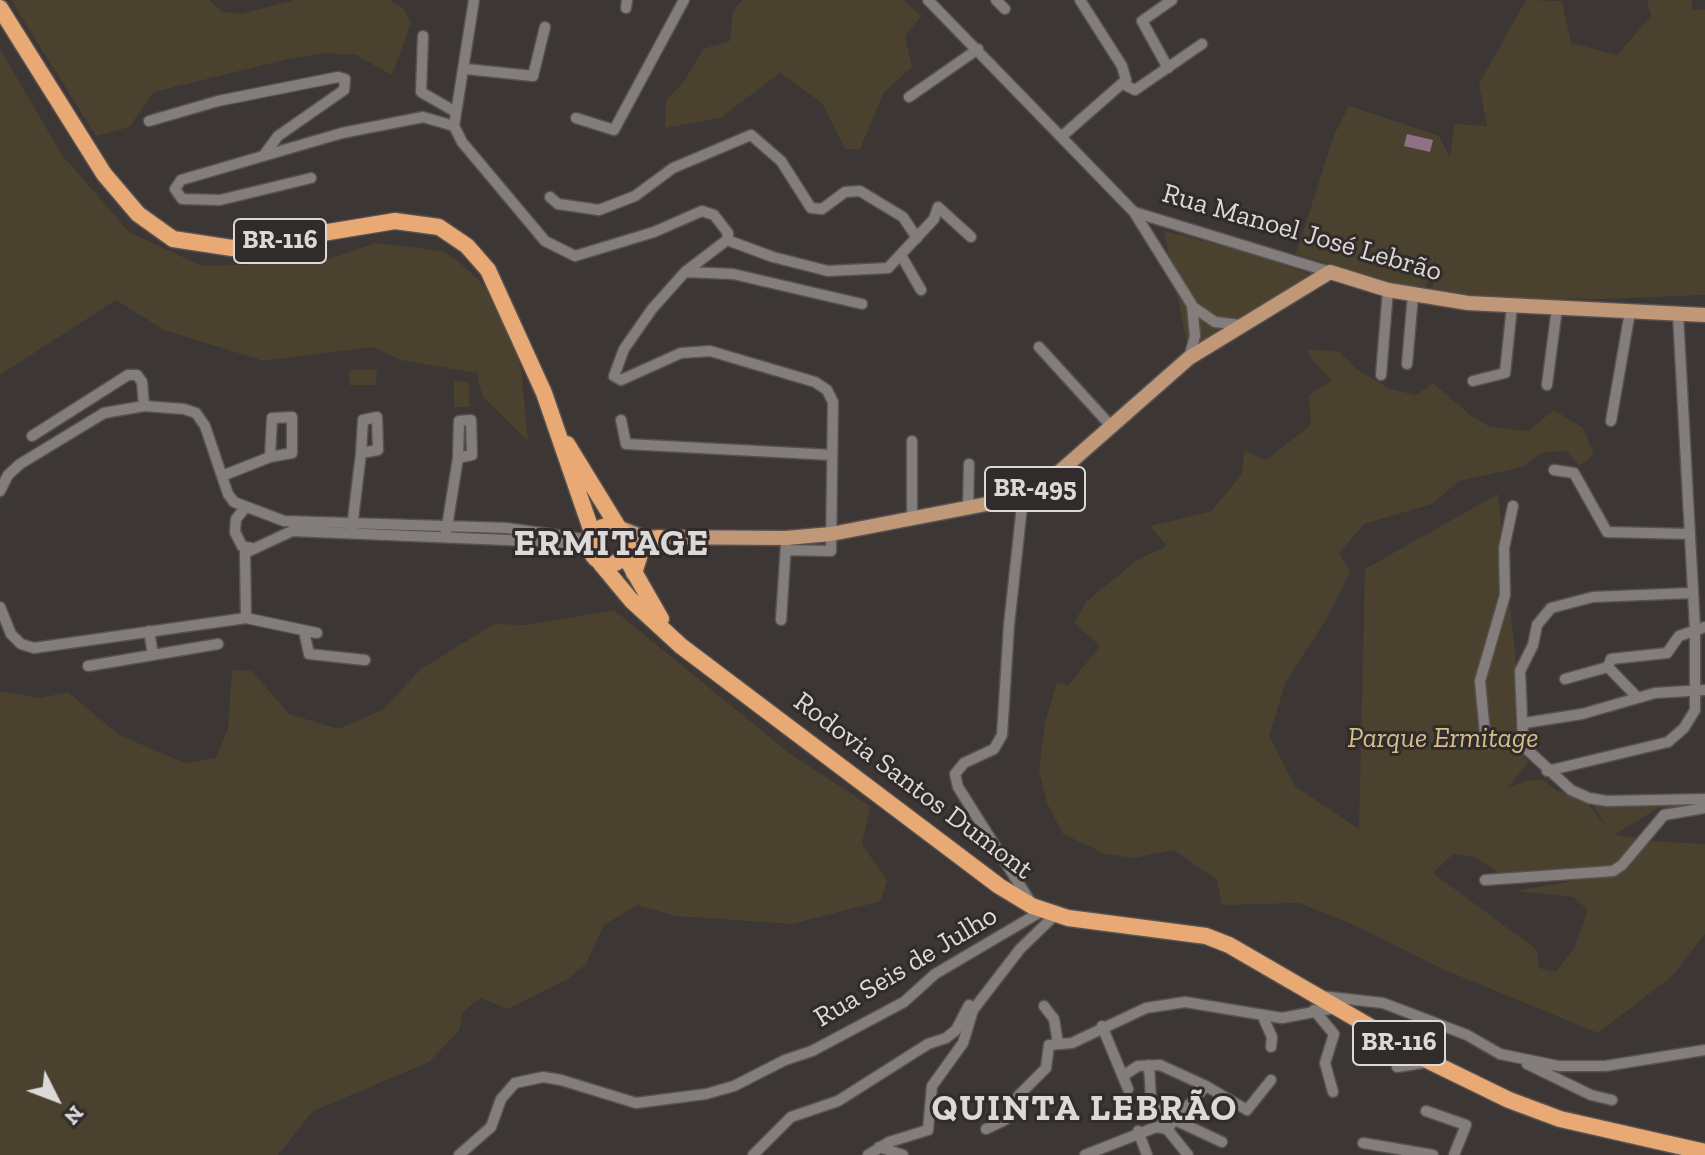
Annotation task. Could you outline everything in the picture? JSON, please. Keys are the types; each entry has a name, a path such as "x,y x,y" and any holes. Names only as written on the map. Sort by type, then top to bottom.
{"highway":[{"name":"BR-116","path":"0,8 112,185 138,214 173,239 232,248 395,221 427,224 452,234 488,270 558,429 591,541 601,564 631,600 681,646"},
{"name":"BR-116","path":"558,429 618,527 628,538 626,554 634,573 681,646"},
{"path":"591,541 603,528 618,527"},
{"path":"634,573 641,551 659,538"},
{"path":"601,564 609,564 626,554"},
{"name":"Rodovia Santos Dumont","path":"681,646 999,886 1043,911 1206,936 1229,945 1314,1003 1337,1007 1431,1062 1535,1111 1705,1152"}],"main road":[{"name":"Rua Manoel José Lebrão","path":"1330,272 1413,295 1512,306 1705,315"},
{"name":"BR-495","path":"618,527 634,535 659,538 786,544 1023,497 1057,474 1189,358 1330,272"},
{"name":"BR-495","path":"626,554 659,538"}],"street":[{"path":"474,0 466,69 454,111 454,126 462,142 545,241 565,254 575,256 654,232 694,212 714,215 728,233 727,240 685,272 652,309 624,349 614,376 621,380 681,353 698,350 722,353 815,382 827,390 833,402 831,534"},
{"path":"576,118 614,130 684,0"},
{"name":"Rua Manoel José Lebrão","path":"928,0 1134,212 1330,272"},
{"path":"996,0 1005,9"},
{"path":"1168,68 1142,21 1172,0"},
{"path":"1061,137 1123,84 1126,76 1083,1"},
{"path":"466,69 533,76 545,27"},
{"path":"423,36 421,92 454,111"},
{"path":"1123,84 1135,90 1202,44"},
{"path":"909,97 978,49"},
{"path":"149,121 218,101 338,77 345,79 344,90 278,136 264,155"},
{"path":"311,178 220,200 182,199 175,192 181,180 342,133 423,117 454,126"},
{"path":"550,197 558,204 599,210 635,196 673,168 751,135 781,161 811,208 822,209 845,192 860,191 903,217 917,238"},
{"path":"727,240 773,257 828,271 888,268 902,257 934,219 938,207 971,237"},
{"path":"1134,212 1192,305 1208,319 1240,325"},
{"path":"902,257 921,290"},
{"path":"685,272 733,274 862,304"},
{"path":"1381,375 1388,290"},
{"path":"1407,364 1413,295"},
{"path":"1189,358 1195,336 1192,305"},
{"path":"1473,381 1505,373 1512,306"},
{"path":"1547,385 1557,308"},
{"path":"1611,421 1630,312"},
{"path":"1547,771 1668,742 1691,719 1701,690 1700,627 1691,593 1678,314"},
{"path":"1039,347 1111,426"},
{"path":"32,436 128,375 137,375 142,382 144,406"},
{"path":"0,491 8,475 20,464 96,417 112,410 144,406 184,409 196,413 205,426 228,494 245,508 262,510 275,518 445,539 591,541"},
{"path":"621,420 626,444 832,455"},
{"path":"912,441 912,519"},
{"path":"352,528 361,453"},
{"path":"222,476 270,457"},
{"path":"445,539 458,458"},
{"path":"968,508 969,464"},
{"path":"1554,470 1574,473 1607,532 1690,534"},
{"path":"868,1155 879,1147 928,1130 932,1086 963,1043 973,1010 1020,949 1043,911 958,787 955,774 964,763 994,749 1002,735 1010,611 1023,497"},
{"path":"1513,506 1504,548 1505,595 1482,670 1480,701 1486,744 1520,743 1547,771 1571,790 1589,798 1607,801 1705,799"},
{"path":"245,508 236,519 235,532 242,546 251,548"},
{"path":"274,538 275,518"},
{"path":"246,618 242,560 251,548 292,531 507,528 591,541"},
{"path":"781,620 786,544"},
{"path":"1520,743 1524,738 1524,723 1520,671 1533,645 1537,625 1551,608 1593,597 1691,593"},
{"path":"0,607 11,634 27,647 246,618 317,633"},
{"path":"1608,667 1611,659 1618,655 1667,653 1677,638 1700,627"},
{"path":"149,631 153,655"},
{"path":"304,631 309,654 365,660"},
{"path":"88,666 218,644"},
{"path":"1565,679 1608,667"},
{"path":"1608,667 1637,697"},
{"path":"1524,723 1582,714 1637,697 1701,690"},
{"path":"1485,880 1613,871 1622,865 1664,815 1705,808"},
{"name":"Rua Seis de Julho","path":"459,1155 491,1127 501,1099 515,1083 543,1077 636,1103 706,1094 734,1086 785,1060 812,1051 904,1002 935,974 1043,911"},
{"path":"753,1155 791,1117 838,1101 928,1044 946,1038 956,1030 969,1005 992,985"},
{"path":"986,1129 1009,1115 1019,1095 1046,1068 1049,1045 1072,1043 1102,1026 1146,1008 1173,1002 1282,1018 1314,1003 1368,999 1409,1011 1591,1095 1612,1100"},
{"path":"1314,1003 1334,1034 1325,1063 1333,1092"},
{"path":"1044,1006 1054,1019 1058,1043"},
{"path":"1263,1017 1272,1037 1271,1047"},
{"path":"1102,1026 1128,1089"},
{"path":"1515,1058 1558,1066 1605,1066 1705,1050"},
{"path":"1397,1067 1431,1062"},
{"path":"1149,1065 1151,1100 1167,1129 1188,1155"},
{"path":"1123,1076 1138,1066 1160,1065 1206,1086 1247,1110 1271,1080"},
{"path":"1085,1155 1138,1131 1167,1129 1206,1086"},
{"path":"1426,1111 1466,1125 1454,1155"},
{"path":"1175,1120 1222,1142"},
{"path":"1138,1131 1147,1155"},
{"path":"1363,1143 1433,1155"},
{"path":"879,1147 903,1155"}],"green space":[{"path":"11,0 209,0 223,12 241,14 294,0 390,0 403,8 411,23 392,75 356,55 326,53 288,59 154,92 129,127 96,136"},
{"path":"742,0 904,0 921,16 905,36 912,67 884,92 860,149 845,149 822,103 780,73 720,118 665,128 666,101 685,80 703,49 730,41 733,11"},
{"path":"1526,0 1562,1 1571,43 1617,55 1651,16 1647,0 1691,0 1693,10 1705,10 1705,295 1602,299 1431,298 1436,257 1424,292 1296,254 1334,135 1349,106 1439,136 1450,157 1455,124 1487,126 1479,84"},
{"path":"0,49 62,155 129,232 202,266 320,262 376,243 442,251 458,261 483,284 513,344 521,368 528,441 482,396 477,373 401,360 372,347 264,361 164,330 116,300 0,375"},
{"path":"1164,231 1245,251 1318,277 1191,363"},
{"name":"Parque Ermitage","path":"1307,349 1339,352 1358,370 1390,389 1416,395 1433,383 1470,415 1490,427 1528,431 1554,410 1583,428 1594,454 1580,466 1566,451 1543,452 1522,467 1459,481 1432,504 1364,524 1339,553 1350,572 1326,620 1286,681 1269,736 1295,786 1359,829 1365,569 1498,494 1527,764 1508,788 1525,781 1543,780 1556,790 1584,799 1607,828 1589,798 1705,803 1672,811 1660,807 1614,835 1639,838 1614,867 1511,881 1475,857 1453,854 1433,873 1537,950 1539,968 1556,972 1574,948 1588,910 1573,897 1515,891 1616,874 1632,863 1647,841 1705,844 1705,934 1672,976 1598,1033 1445,970 1354,925 1299,903 1222,905 1217,880 1174,850 1134,858 1105,854 1063,834 1047,803 1039,771 1045,722 1057,682 1068,686 1100,646 1074,623 1086,602 1137,560 1167,546 1150,526 1212,511 1241,475 1245,451 1266,460 1311,425 1309,395 1332,380 1312,360"},
{"path":"350,370 377,370 376,385 349,385"},
{"path":"454,381 469,382 469,407 454,407"},
{"path":"614,610 789,753 870,806 862,844 887,881 881,901 792,924 675,916 637,905 604,925 586,964 568,979 508,1009 480,998 463,1012 459,1031 429,1062 313,1111 278,1155 0,1155 0,691 40,698 68,692 119,735 185,763 216,758 228,728 232,670 252,671 289,714 338,729 382,710 421,669 494,624 526,625"}],"shaded area":[{"path":"1407,134 1433,140 1430,152 1404,146"}],"district":[{"name":"ERMITAGE","path":"612,545"},
{"name":"QUINTA LEBRÃO","path":"1085,1110"}]}
